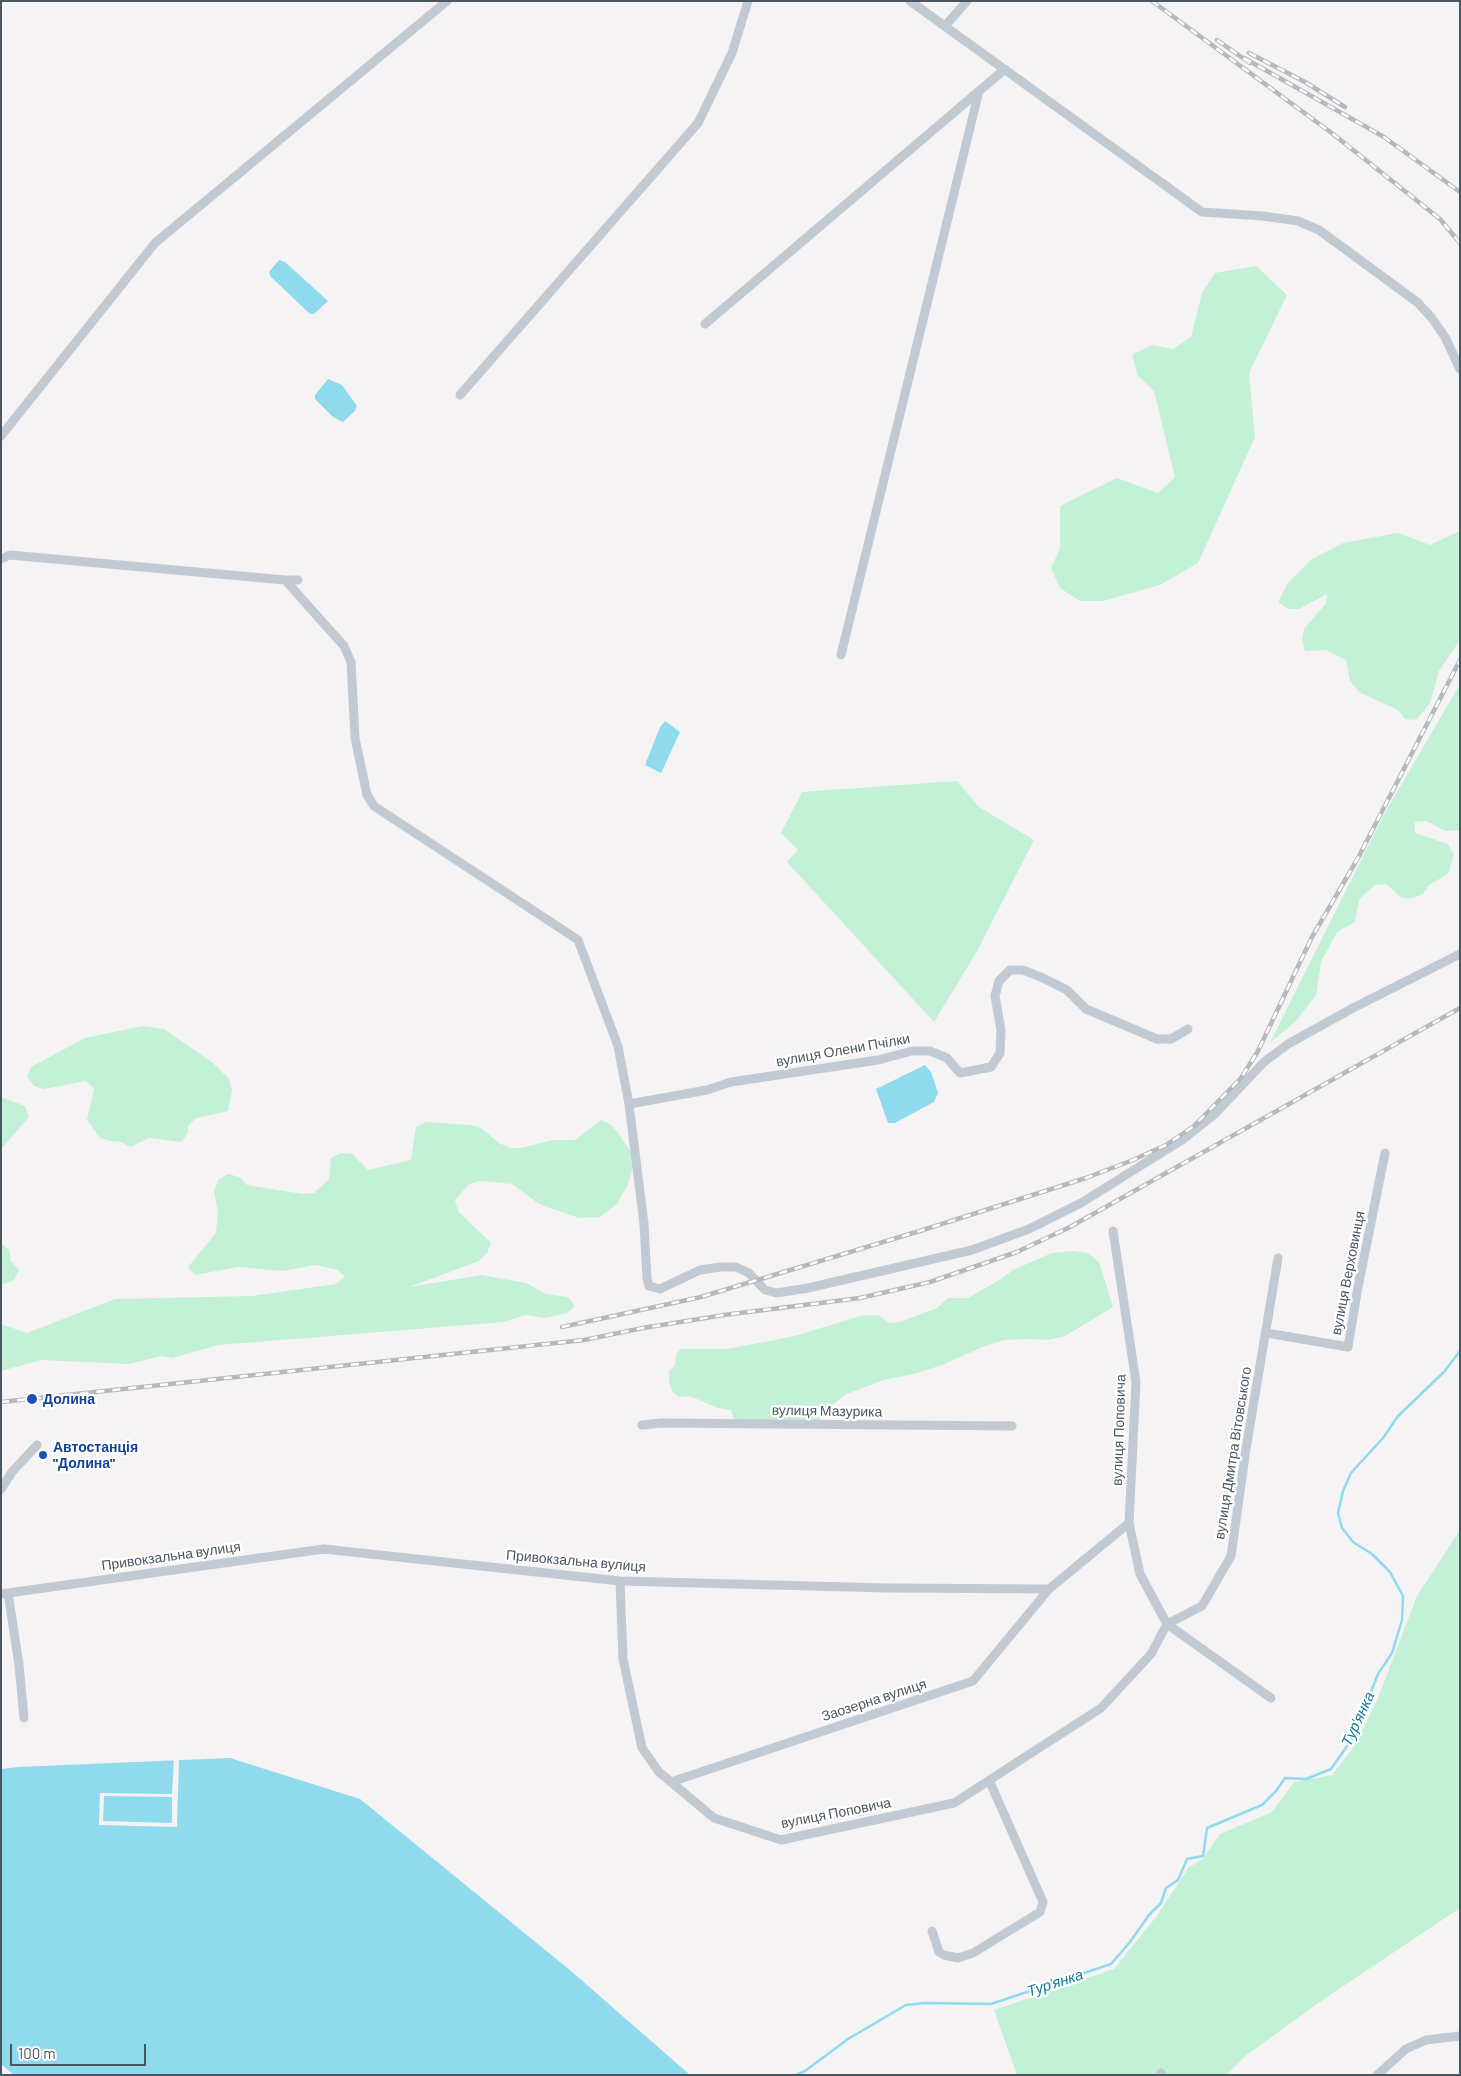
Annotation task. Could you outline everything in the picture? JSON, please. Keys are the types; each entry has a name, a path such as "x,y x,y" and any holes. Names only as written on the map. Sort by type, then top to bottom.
{"street":[{"path":"1,436 154,243 447,1"},
{"path":"460,395 698,123 732,53 748,1"},
{"path":"910,1 1202,212 1263,216 1298,221 1320,230 1417,302 1431,317 1445,337 1460,369"},
{"path":"944,26 967,1"},
{"path":"705,324 1004,69"},
{"path":"841,655 978,91"},
{"path":"1,560 10,556 298,580"},
{"path":"285,580 344,646 351,662 356,738 367,795 374,806 578,940 618,1046 629,1104 644,1224 649,1286 660,1289 700,1270 736,1267 749,1273 766,1290 777,1294 972,1250 1029,1229 1081,1203 1182,1140 1215,1114 1264,1062 1288,1044 1353,1008 1460,954"},
{"name":"вулиця Олени Пчілки","path":"629,1104 708,1090 731,1082 878,1060 912,1051 930,1051 947,1058 960,1073 991,1067 1000,1053 1001,1030 996,996 999,981 1010,970 1023,970 1043,978 1067,990 1086,1009 1157,1039 1171,1039 1188,1029"},
{"name":"вулиця Верховинця","path":"1267,1333 1348,1347 1385,1153"},
{"name":"вулиця Поповича","path":"1113,1231 1136,1382 1129,1523 1140,1574 1167,1624 1271,1698"},
{"name":"вулиця Дмитра Вітовського","path":"1167,1624 1202,1606 1231,1556 1246,1450 1278,1258"},
{"name":"вулиця Мазурика","path":"642,1425 661,1423 1012,1426"},
{"path":"1,1489 12,1472 37,1445"},
{"path":"1050,1589 1129,1523"},
{"name":"Привокзальна вулиця","path":"4,1593 324,1548 620,1581 887,1588 1050,1589"},
{"name":"вулиця Поповича","path":"620,1581 623,1659 642,1748 659,1772 714,1818 781,1840 954,1803 1100,1708 1151,1654 1167,1624"},
{"name":"Заозерна вулиця","path":"671,1782 973,1681 1050,1589"},
{"path":"4,1593 24,1718"},
{"path":"932,1931 939,1952 958,1958 973,1953 1040,1912 1043,1902 989,1780"},
{"path":"1377,2075 1406,2049 1426,2040 1460,2036"}],"green space":[{"path":"1256,266 1287,295 1249,373 1255,437 1198,563 1160,585 1103,601 1080,601 1060,588 1051,568 1060,549 1060,506 1117,478 1158,493 1175,477 1154,391 1138,376 1132,355 1152,345 1173,349 1191,337 1202,293 1215,273"},
{"path":"1460,531 1460,640 1439,671 1430,703 1416,720 1405,719 1398,710 1359,692 1350,681 1346,660 1326,650 1305,651 1302,640 1304,629 1326,603 1327,594 1299,609 1288,609 1278,602 1288,583 1312,559 1343,543 1398,533 1430,545"},
{"path":"1459,686 1460,830 1446,831 1426,821 1415,822 1415,833 1448,844 1454,854 1448,874 1429,885 1423,894 1413,898 1402,898 1386,884 1375,885 1367,892 1359,900 1355,922 1337,932 1321,962 1316,995 1296,1021 1270,1043 1383,816"},
{"path":"957,781 979,807 1034,840 976,953 934,1022 787,862 798,850 781,833 802,792"},
{"path":"142,1026 164,1029 213,1063 229,1079 232,1090 228,1111 196,1118 188,1126 188,1133 181,1142 149,1138 130,1147 121,1142 100,1138 87,1120 94,1089 86,1081 44,1089 34,1086 27,1077 31,1067 85,1038"},
{"path":"1,1097 25,1106 29,1117 1,1149"},
{"path":"601,1120 611,1125 618,1133 631,1152 634,1163 628,1184 617,1204 600,1217 579,1218 539,1204 512,1184 480,1181 469,1184 455,1200 458,1211 491,1243 487,1253 479,1261 409,1287 482,1275 526,1283 546,1294 568,1297 575,1306 567,1313 546,1318 525,1315 504,1322 218,1345 172,1358 161,1356 129,1364 41,1360 1,1371 1,1324 27,1333 115,1299 252,1296 336,1284 345,1277 338,1270 315,1265 283,1271 238,1267 195,1275 188,1267 216,1233 218,1212 214,1191 218,1180 228,1174 239,1177 247,1185 303,1194 314,1193 329,1179 331,1158 341,1153 352,1154 368,1170 411,1160 416,1127 426,1122 470,1125 481,1128 499,1143 510,1148 521,1148 553,1140 575,1140"},
{"path":"1,1244 9,1250 11,1261 19,1270 14,1280 1,1285"},
{"path":"1074,1251 1088,1253 1099,1262 1113,1307 1065,1336 1048,1340 1004,1340 985,1346 942,1365 918,1373 884,1380 862,1388 845,1395 831,1406 815,1425 735,1424 731,1410 718,1408 690,1396 680,1397 673,1393 669,1382 669,1371 675,1366 676,1354 681,1349 726,1349 770,1341 798,1335 860,1316 878,1315 889,1323 900,1322 937,1308 948,1298 968,1298 1013,1270 1052,1253"},
{"path":"1460,1530 1460,1908 1321,2001 1244,2057 1226,2075 1017,2075 994,2010 1114,1969 1156,1917 1189,1867 1202,1860 1220,1834 1272,1812 1294,1782 1332,1775 1356,1744 1378,1698 1417,1596"}],"water":[{"path":"279,260 285,262 328,301 314,314 310,314 270,276 269,272"},
{"path":"328,379 342,385 357,406 355,411 343,422 333,417 315,399 315,395"},
{"path":"665,721 680,732 661,773 645,765 660,727"},
{"path":"925,1065 931,1072 938,1093 934,1102 895,1123 888,1123 876,1089"},
{"path":"230,1758 360,1799 571,1971 690,2075 14,2075 1,2064 1,1769"}],"pier":[{"path":"174,1759 179,1759 177,1827 99,1825 100,1793 172,1794","holes":["104,1796 172,1797 172,1823 103,1821"]}],"waterway":[{"name":"Тур'янка","path":"796,2075 805,2071 848,2039 906,2005 925,2003 991,2004 1111,1964 1130,1942 1149,1915 1161,1903 1166,1888 1178,1880 1187,1859 1203,1856 1207,1828 1262,1805 1276,1791 1285,1778 1306,1779 1331,1769 1352,1739 1378,1674 1392,1653 1402,1620 1403,1596 1390,1572 1372,1554 1353,1542 1342,1528 1338,1513 1343,1491 1351,1473 1383,1438 1398,1416 1444,1372 1460,1351"}],"railway":[{"path":"1152,1 1333,134 1440,219 1460,243"},
{"path":"1217,40 1250,63"},
{"path":"1249,53 1305,82 1345,107"},
{"path":"1244,58 1384,137 1460,192"},
{"path":"562,1327 701,1297 923,1230 1086,1178 1133,1160 1166,1145 1194,1126 1241,1078 1258,1051 1312,937 1358,858 1460,660"},
{"path":"1,1402 584,1340 724,1315 860,1298 930,1282 1017,1252 1070,1227 1460,1008"}],"place":[{"name":"Долина","path":"32,1399"},
{"name":"Автостанція \"Долина\"","path":"43,1455"}]}
